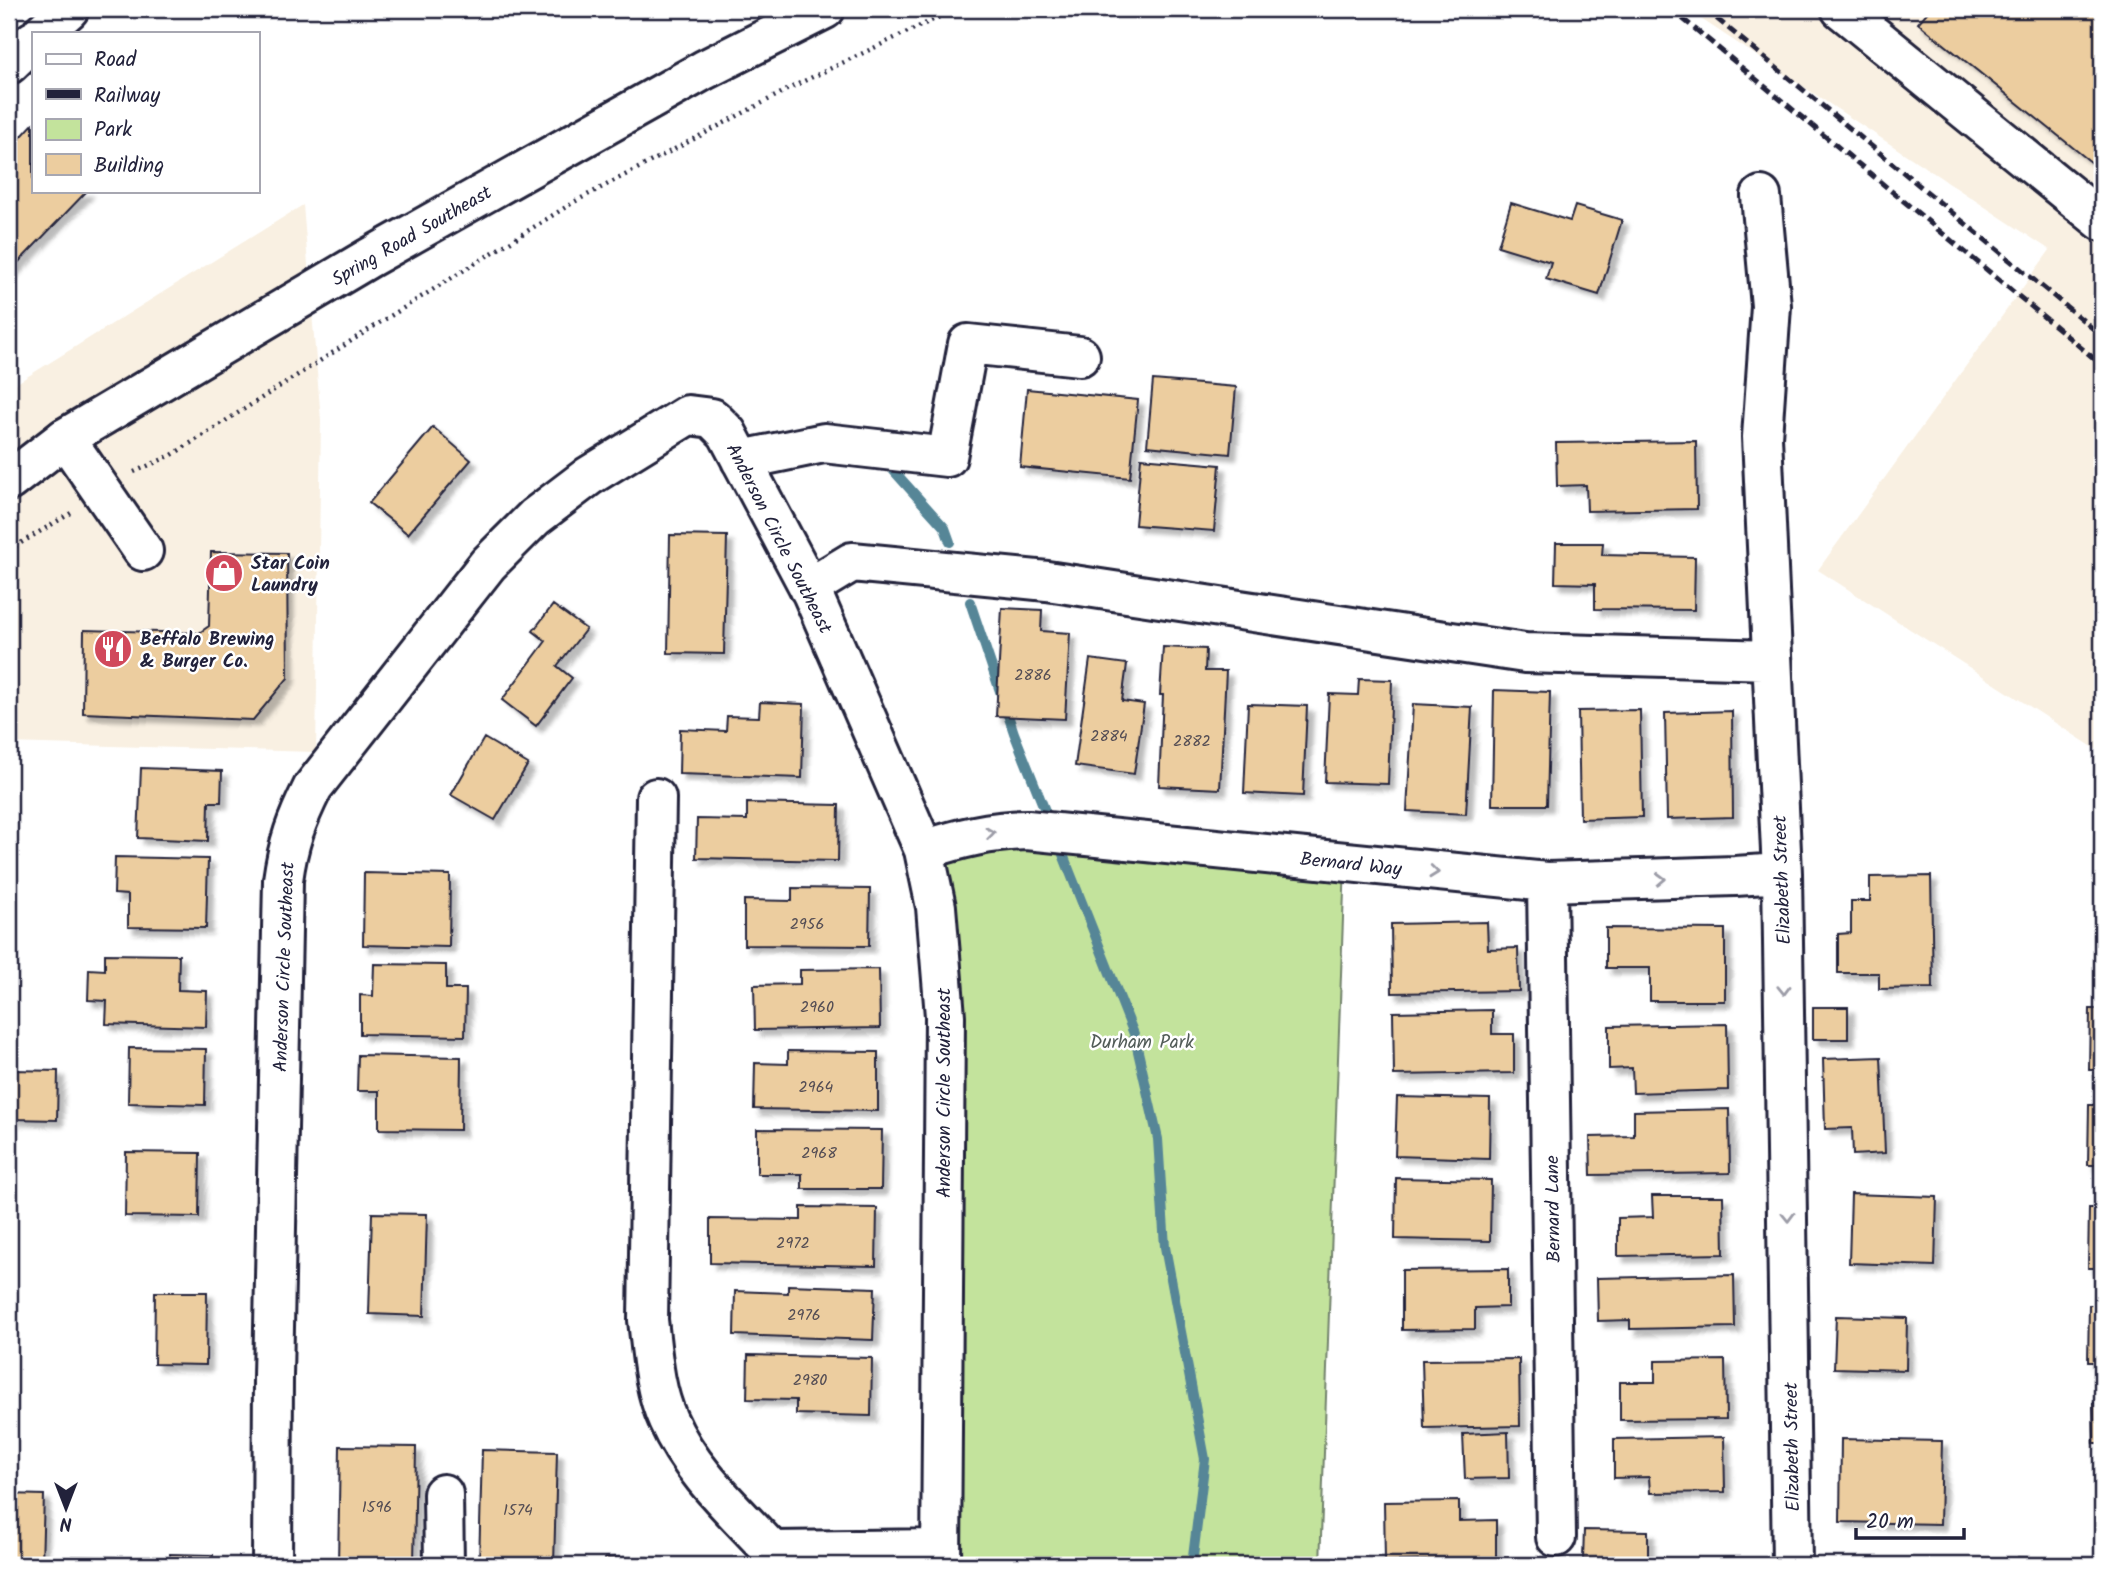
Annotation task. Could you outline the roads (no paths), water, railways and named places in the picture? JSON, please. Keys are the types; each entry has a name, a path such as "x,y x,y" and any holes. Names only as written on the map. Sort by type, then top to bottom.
{"street":[{"path":"43,32 68,9"},
{"name":"Spring Road Southeast","path":"9,481 65,438 369,258 704,70 825,9"},
{"path":"1846,10 2102,221"},
{"path":"9,64 32,42"},
{"name":"Elizabeth Street","path":"1761,196 1771,306 1762,437 1782,873 1792,1565"},
{"path":"741,460 824,443 947,457 968,344 1080,356"},
{"name":"Anderson Circle Southeast","path":"272,1565 283,880 295,824 313,788 338,754 488,564 535,517 589,476 688,415 712,418 727,433 809,588 924,850 936,907 945,1016 941,1557"},
{"path":"65,438 143,551"},
{"path":"809,588 852,562 1047,581 1525,653 1772,660"},
{"path":"656,798 648,1320 653,1365 667,1419 700,1473 772,1550 941,1557"},
{"name":"Bernard Way","path":"924,850 995,831 1027,830 1547,882 1782,873"},
{"name":"Bernard Lane","path":"1547,882 1556,1537"},
{"path":"443,1494 444,1565"}],"waterway":[{"path":"893,470 945,528 950,542"},
{"path":"970,602 1014,733 1046,813"},
{"path":"1062,852 1134,1034 1158,1139 1165,1247 1205,1459 1192,1565"}],"railway":[{"path":"1671,9 2102,365"},
{"path":"1705,9 2102,336"}],"place":[{"name":"Star Coin Laundry","path":"224,573"},
{"name":"Beffalo Brewing & Burger Co.","path":"113,649"}],"park label":[{"name":"Durham Park","path":"1142,1041"}]}
